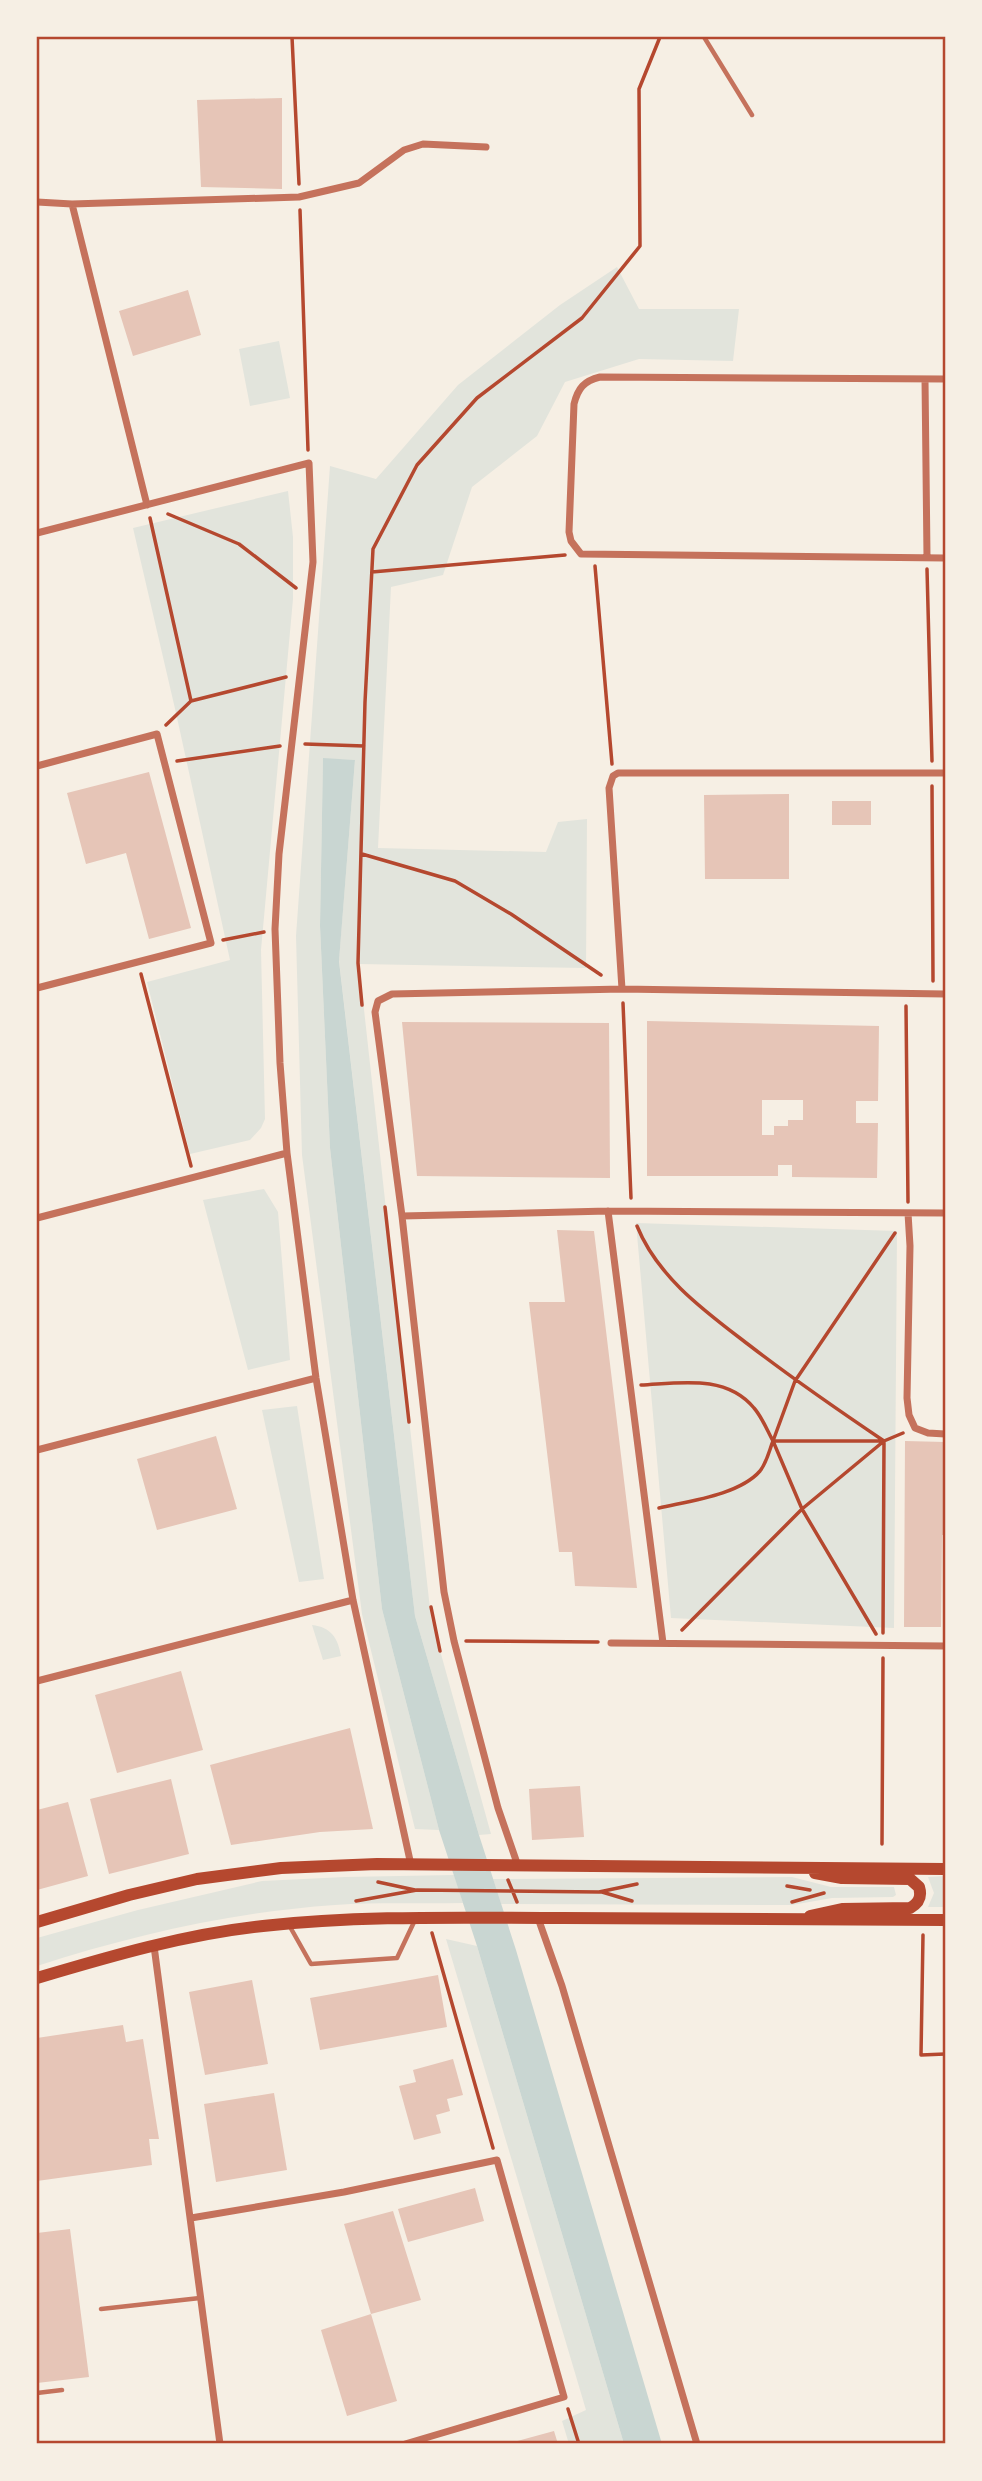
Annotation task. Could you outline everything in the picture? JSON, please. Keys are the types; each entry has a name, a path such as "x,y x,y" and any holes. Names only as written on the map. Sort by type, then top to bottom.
{"main road":[{"path":"37,1922 129,1895 236,1872 325,1865 945,1869"},
{"path":"800,1868 842,1878 910,1879 917,1884 920,1891 918,1901 910,1908 831,1910 800,1920"},
{"path":"37,1978 154,1946 263,1926 355,1919 428,1917 945,1920"}],"street":[{"path":"37,202 72,204 299,197 359,183 404,150 423,144 486,147"},
{"path":"72,204 147,505"},
{"path":"945,379 600,377 585,383 576,393 573,416 569,532 581,554 945,558"},
{"path":"925,379 927,557"},
{"path":"37,533 309,463 313,562 294,744 279,854 275,929 280,1063 287,1153 316,1378 354,1600 411,1865"},
{"path":"37,766 157,734 211,943 37,988"},
{"path":"622,989 609,788 613,776 624,772 945,773"},
{"path":"518,1866 498,1808 454,1641 444,1592 402,1216 375,1012 378,1001 392,994 622,989 945,994"},
{"path":"37,1218 287,1153"},
{"path":"402,1216 608,1211 945,1213"},
{"path":"608,1211 666,1643"},
{"path":"908,1213 909,1415 915,1428 928,1433 945,1434"},
{"path":"37,1450 316,1378"},
{"path":"37,1681 354,1600"},
{"path":"611,1643 945,1646"},
{"path":"538,1918 562,1986 697,2444"},
{"path":"154,1946 220,2444"},
{"path":"191,2218 344,2192 497,2160 565,2397 405,2444"}],"lane":[{"path":"704,37 752,115"},
{"path":"288,1925 311,1964 397,1958 428,1917"},
{"path":"101,2309 201,2298"},
{"path":"37,2393 62,2390"}],"path":[{"path":"292,37 309,463"},
{"path":"147,505 239,544 309,598"},
{"path":"147,505 191,701"},
{"path":"372,572 581,554"},
{"path":"594,554 613,776"},
{"path":"157,734 191,701 300,674"},
{"path":"164,763 294,744 363,746"},
{"path":"362,854 455,881 511,914 622,989 631,1211 641,1236 665,1272 707,1313 795,1381 884,1441"},
{"path":"211,943 275,929"},
{"path":"138,962 194,1176"},
{"path":"647,1511 727,1491 746,1483 760,1470 795,1381 908,1213 906,994"},
{"path":"630,1385 706,1382 728,1389 744,1398 755,1409 773,1441 802,1509 883,1645"},
{"path":"666,1643 802,1509 884,1441 915,1428"},
{"path":"773,1441 884,1441"},
{"path":"882,1844 884,1441"},
{"path":"454,1641 611,1643"},
{"path":"367,1880 417,1890"},
{"path":"351,1902 417,1890 599,1892"},
{"path":"428,1917 497,2160"},
{"path":"923,1934 920,2055 945,2054"},
{"path":"565,2397 579,2444"}],"shaded area":[{"path":"617,267 639,309 739,309 733,361 639,359 565,382 537,436 472,487 443,575 391,587 378,848 546,852 558,822 587,819 586,968 359,964 431,1618 491,1834 479,1835 415,1616 339,960 355,760 323,759 320,926 330,1148 382,1609 439,1830 415,1829 362,1614 302,1155 296,936 330,466 376,479 458,385 560,305"},
{"path":"279,341 290,398 250,406 239,349"},
{"path":"288,491 293,537 293,599 261,950 265,1119 250,1140 190,1154 147,982 230,960 133,528"},
{"path":"323,758 355,760 339,961 415,1616 662,2444 624,2444 477,1946 439,1830 382,1609 330,1148 320,926"},
{"path":"264,1189 278,1212 290,1360 248,1370 203,1200"},
{"path":"636,1223 897,1231 894,1628 671,1618"},
{"path":"297,1406 324,1579 299,1582 262,1410"},
{"path":"312,1625 333,1634 341,1656 323,1660"},
{"path":"454,1875 463,1903 351,1904 259,1913 184,1926 37,1966 37,1938 138,1910 262,1881"},
{"path":"945,1876 945,1907 928,1907 934,1893 928,1877"},
{"path":"792,1877 831,1887 894,1887 896,1895 832,1898 792,1905 501,1904 493,1879"},
{"path":"446,1939 477,1946 624,2444 569,2444 562,2421 586,2410"}],"building":[{"path":"282,98 282,189 201,187 197,100"},
{"path":"188,290 201,335 133,356 119,311"},
{"path":"149,772 191,928 149,939 126,853 86,864 67,793"},
{"path":"789,794 789,879 705,879 704,795"},
{"path":"832,801 871,801 871,825 832,825"},
{"path":"647,1021 879,1026 878,1101 856,1101 856,1123 878,1123 877,1178 792,1177 792,1165 778,1165 778,1176 647,1176","holes":["762,1100 803,1100 803,1120 788,1120 788,1126 774,1126 774,1135 762,1135"]},
{"path":"402,1022 609,1023 610,1178 417,1176"},
{"path":"557,1230 594,1231 637,1588 575,1586 572,1552 559,1552 529,1302 565,1302"},
{"path":"945,1354 945,1397 943,1397"},
{"path":"216,1436 237,1509 157,1530 137,1459"},
{"path":"905,1441 945,1442 941,1627 904,1627"},
{"path":"181,1671 203,1750 117,1773 95,1695"},
{"path":"350,1728 373,1829 320,1832 231,1845 210,1765"},
{"path":"171,1779 189,1854 109,1874 90,1799"},
{"path":"580,1786 584,1837 532,1840 529,1789"},
{"path":"68,1802 88,1876 37,1890 37,1810"},
{"path":"438,1975 447,2027 320,2050 310,1998"},
{"path":"252,1980 268,2064 205,2075 189,1992"},
{"path":"123,2025 126,2042 143,2039 159,2139 149,2139 152,2165 37,2181 37,2038"},
{"path":"453,2059 463,2095 447,2099 450,2111 436,2115 441,2133 414,2140 399,2086 416,2082 413,2070"},
{"path":"274,2093 287,2170 216,2182 204,2104"},
{"path":"475,2188 484,2221 408,2242 398,2209"},
{"path":"393,2211 421,2300 371,2314 344,2224"},
{"path":"70,2229 89,2377 37,2383 37,2233"},
{"path":"371,2314 397,2401 347,2416 321,2330"},
{"path":"554,2431 558,2444 510,2444 510,2443"}]}
